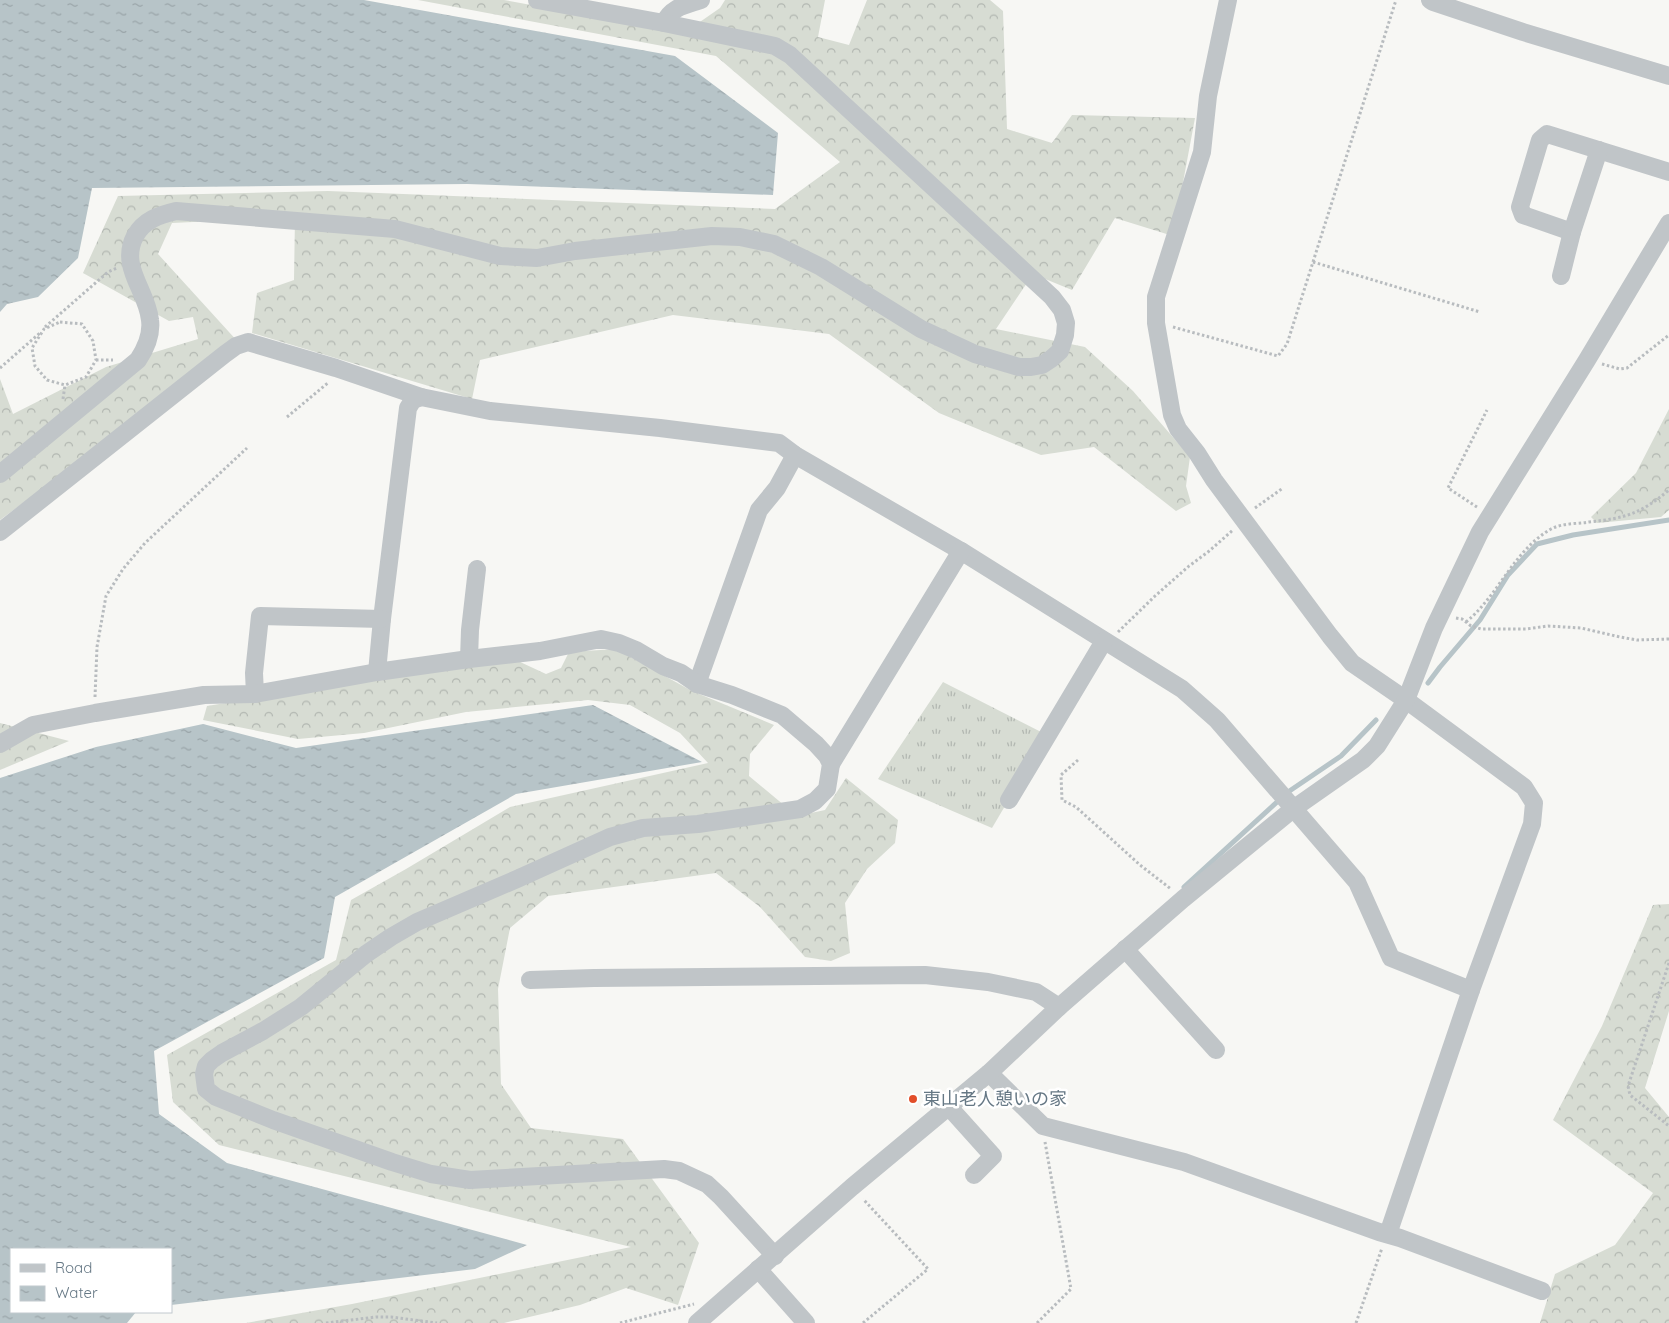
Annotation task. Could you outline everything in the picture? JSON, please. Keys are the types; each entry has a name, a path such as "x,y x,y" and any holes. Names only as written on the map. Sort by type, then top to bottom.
{"street":[{"path":"0,474 138,360 150,337 151,321 146,303 130,264 130,246 141,227 160,214 176,211 395,229 500,256 537,258 575,251 712,236 740,237 774,244 821,267 921,329 975,354 1020,367 1031,367 1042,365 1060,350 1065,335 1066,323 1062,310 1052,297 790,55 776,46 537,0"},
{"path":"664,23 668,14 678,8 701,0"},
{"path":"1228,0 1208,96 1202,152 1156,297 1156,323 1172,415 1178,429 1352,663 1406,700 1524,787 1534,803 1532,824 1471,990 1388,1234"},
{"path":"1430,0 1514,29 1669,76"},
{"path":"1572,232 1523,215 1520,207 1540,140 1547,134 1669,172"},
{"path":"1561,276 1572,232 1599,150"},
{"path":"704,1318 852,1187 989,1073 1060,1007 1183,899 1293,809 1363,760 1377,746 1406,700 1440,616 1480,532 1587,360 1669,223"},
{"path":"0,532 236,346 248,342 336,368 421,397 490,411 660,428 779,443 794,455 961,551 1182,689 1217,720 1357,882 1391,958 1471,990"},
{"path":"377,672 408,408 413,400 421,397"},
{"path":"697,684 759,510 777,488 794,455"},
{"path":"776,1256 707,1184 679,1171 664,1169 470,1180 430,1174 273,1120 216,1097 206,1089 204,1074 206,1066 222,1053 263,1031 301,1006 374,948 417,922 610,837 644,828 706,823 800,809 814,801 827,789 831,764 961,551"},
{"path":"469,659 470,630 477,570"},
{"path":"255,694 254,673 260,616 382,619"},
{"path":"0,744 33,725 94,714 204,695 255,694 377,672 540,651 601,639 619,643 636,650 664,666 681,673 697,684 732,695 782,715 816,744 827,756 831,764"},
{"path":"1009,800 1107,643"},
{"path":"1125,949 1216,1050"},
{"path":"530,980 925,975 988,982 1036,992 1060,1007"},
{"path":"989,1073 1043,1126 1184,1162 1542,1291"},
{"path":"949,1107 993,1156 974,1175"},
{"path":"758,1269 806,1323"}],"path":[{"path":"1156,323 1278,356 1287,344 1396,0"},
{"path":"1312,262 1480,312"},
{"path":"0,368 108,272"},
{"path":"60,322 82,324 93,341 96,360 86,377 65,385 48,380 35,366 32,348 44,329 60,322"},
{"path":"1597,362 1620,369 1627,368 1669,335"},
{"path":"286,417 331,380 336,368"},
{"path":"1487,410 1448,488 1491,515"},
{"path":"94,714 97,647 106,596 123,569 145,543 247,448"},
{"path":"1107,643 1155,596 1208,552 1250,512 1283,488"},
{"path":"1466,622 1479,612 1523,552 1540,536 1554,528 1612,520 1631,514 1650,506 1669,490"},
{"path":"1440,616 1462,619 1471,626 1481,629 1526,629 1548,626 1581,628 1620,638 1638,640 1669,639"},
{"path":"1078,760 1061,775 1062,800 1076,807 1140,865 1183,899"},
{"path":"1669,963 1628,1086 1630,1095 1669,1126"},
{"path":"1037,1323 1071,1289 1043,1126"},
{"path":"852,1187 928,1269 863,1323"},
{"path":"1356,1323 1388,1234"},
{"path":"620,1323 693,1304 704,1318"},
{"path":"326,1323 391,1317 437,1323"}],"green space":[{"path":"418,0 504,0 684,33 720,8 725,0 825,0 818,37 849,45 867,0 990,0 1003,11 1007,129 1052,143 1072,115 1195,118 1173,236 1115,218 1072,290 1033,274 996,329 1085,347 1133,391 1190,457 1186,486 1191,503 1176,511 1094,447 1041,455 939,413 829,334 673,315 480,360 472,399 252,333 257,293 294,280 295,217 172,223 158,254 239,343 0,520 0,379 13,414 106,367 198,339 193,317 169,321 83,273 118,196 328,191 775,209 840,162 716,56"},
{"path":"1669,409 1669,510 1661,517 1597,523 1591,517 1636,473"},
{"path":"616,649 692,691 774,725 750,754 749,776 797,816 825,810 846,778 898,820 895,843 867,869 845,903 850,953 831,961 805,957 760,907 716,873 548,896 510,928 498,989 501,1084 531,1128 623,1139 699,1243 678,1305 626,1288 580,1305 504,1323 246,1323 352,1304 631,1247 219,1145 173,1102 167,1055 336,960 351,900 510,807 708,763 680,733 630,705 588,700 466,712 364,733 298,739 203,720 207,706 380,678 518,661 546,674 561,668 569,652"},
{"path":"943,682 1047,735 992,828 878,779"},
{"path":"0,723 69,741 0,770"},
{"path":"1669,904 1669,1011 1645,1088 1669,1117 1669,1323 1540,1323 1555,1274 1615,1245 1653,1193 1553,1120 1602,1026 1653,905"}],"water":[{"path":"0,0 364,0 675,56 778,133 773,195 467,184 92,188 78,258 38,297 7,304 0,312"},
{"path":"593,705 702,762 516,794 335,897 324,958 154,1051 159,1114 227,1163 527,1245 475,1269 172,1305 172,1248 10,1248 10,1313 135,1313 127,1323 0,1323 0,778 96,747 203,724 296,748"}],"waterway":[{"path":"1428,683 1480,620 1508,575 1537,544 1573,535 1669,520"},
{"path":"1184,887 1288,792 1341,756 1376,720"}],"place":[{"name":"東山老人憩いの家","path":"913,1099"}]}
